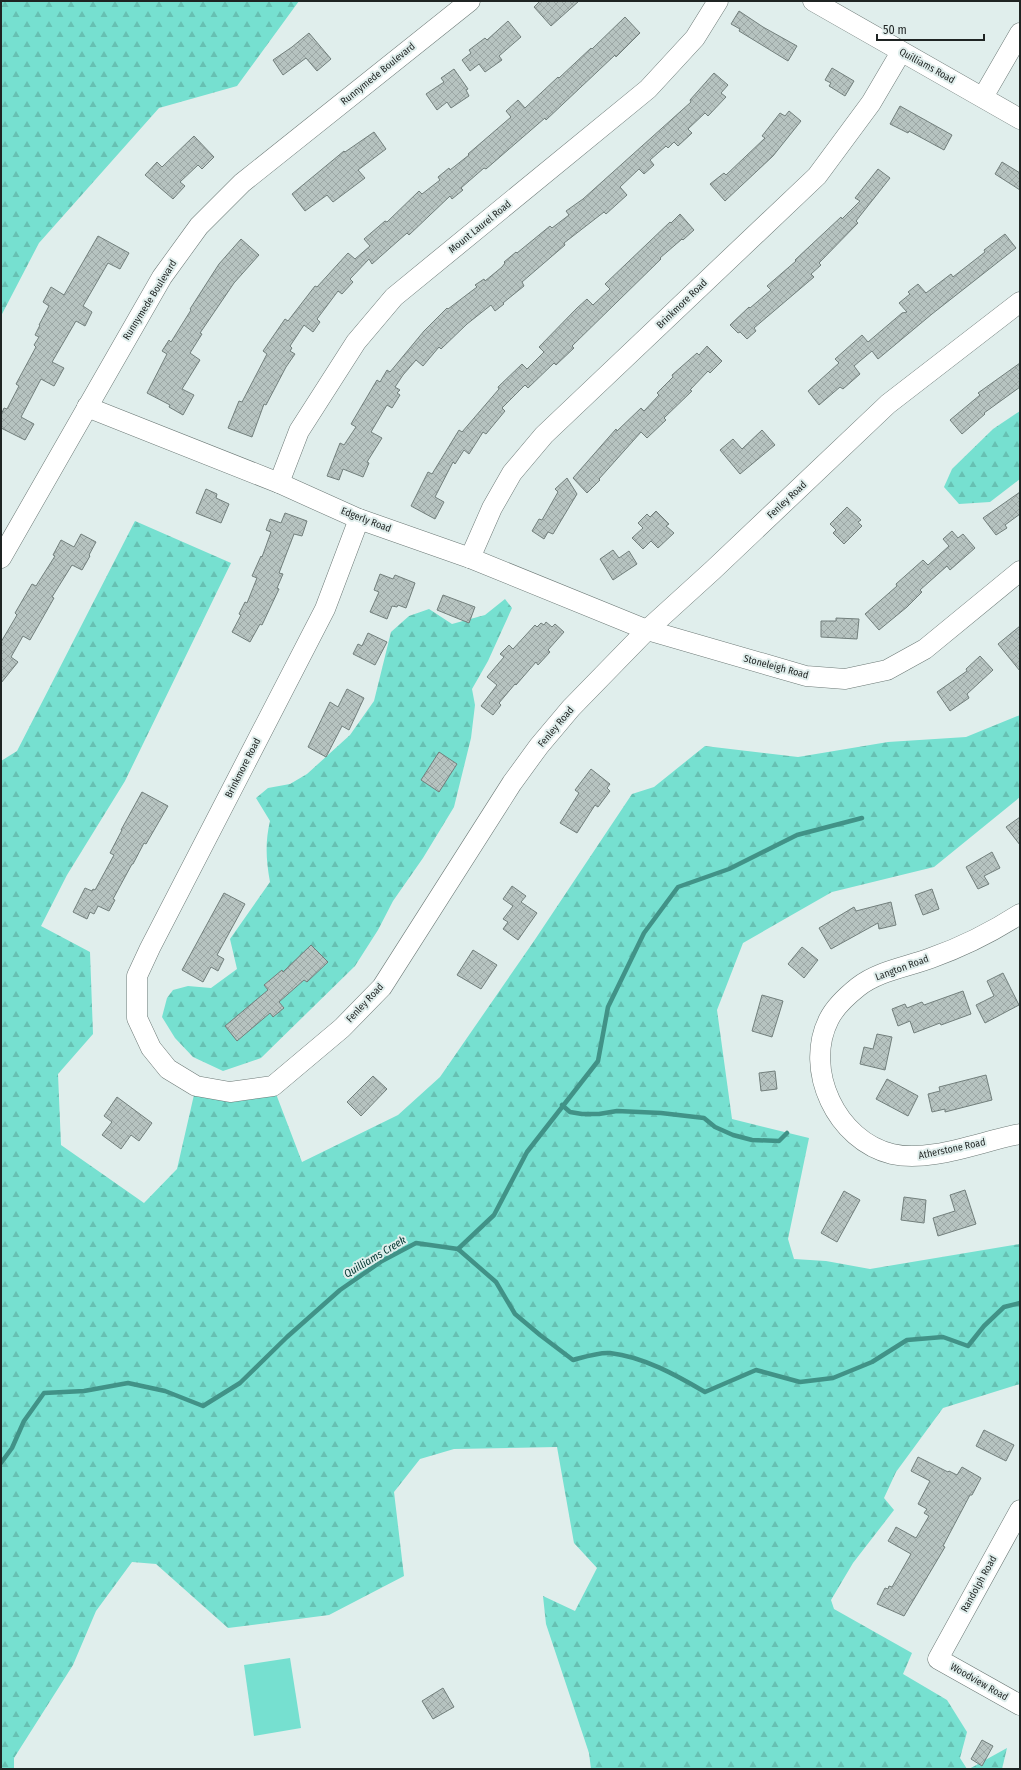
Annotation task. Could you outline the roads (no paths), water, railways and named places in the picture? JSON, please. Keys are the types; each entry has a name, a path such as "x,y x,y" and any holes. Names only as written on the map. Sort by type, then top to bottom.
{"street":[{"name":"Runnymede Boulevard","path":"1,558 162,277 199,226 242,183 470,1"},
{"name":"Mount Laurel Road","path":"279,483 299,431 356,342 394,297 648,89 695,38 718,1"},
{"name":"Quilliams Road","path":"813,1 1020,119"},
{"path":"983,97 1020,33"},
{"name":"Brinkmore Road","path":"470,558 492,508 512,473 544,435 817,176 871,103 901,52"},
{"name":"Fenley Road","path":"137,1018 151,1048 168,1069 196,1086 230,1092 273,1086 342,1028 382,987 512,783 539,746 571,708 647,630 713,570 888,404 1020,302"},
{"name":"Edgerly Road","path":"87,407 279,483 359,519 470,558 647,630"},
{"name":"Brinkmore Road","path":"137,1018 137,976 325,609 359,519"},
{"name":"Stoneleigh Road","path":"647,630 806,676 845,679 887,670 925,649 1020,571"},
{"name":"Langton Road","path":"832,1103 824,1084 821,1064 822,1041 830,1018 842,1003 858,987 873,978 967,944 1020,914"},
{"name":"Atherstone Road","path":"832,1103 841,1120 859,1138 876,1148 892,1154 912,1157 931,1155 1020,1134"},
{"name":"Randolph Road","path":"938,1659 1020,1510"},
{"name":"Woodview Road","path":"938,1659 1020,1705"}],"waterway":[{"path":"458,1249 494,1215 527,1152 598,1061 608,1007 644,933 678,887 729,869 797,835 862,818"},
{"path":"562,1105 570,1112 582,1114 599,1114 617,1111 661,1113 704,1118 715,1127 733,1135 752,1140 779,1141 787,1133"},
{"name":"Quilliams Creek","path":"1,1463 12,1448 24,1421 44,1393 84,1391 128,1383 165,1391 203,1406 240,1383 287,1337 340,1290 382,1261 416,1243 458,1249 496,1282 515,1314 573,1360 601,1353 623,1355 635,1358 659,1368 683,1379 705,1392 756,1370 800,1382 833,1378 872,1362 907,1340 943,1337 968,1346 984,1326 1004,1307 1020,1303"}]}
